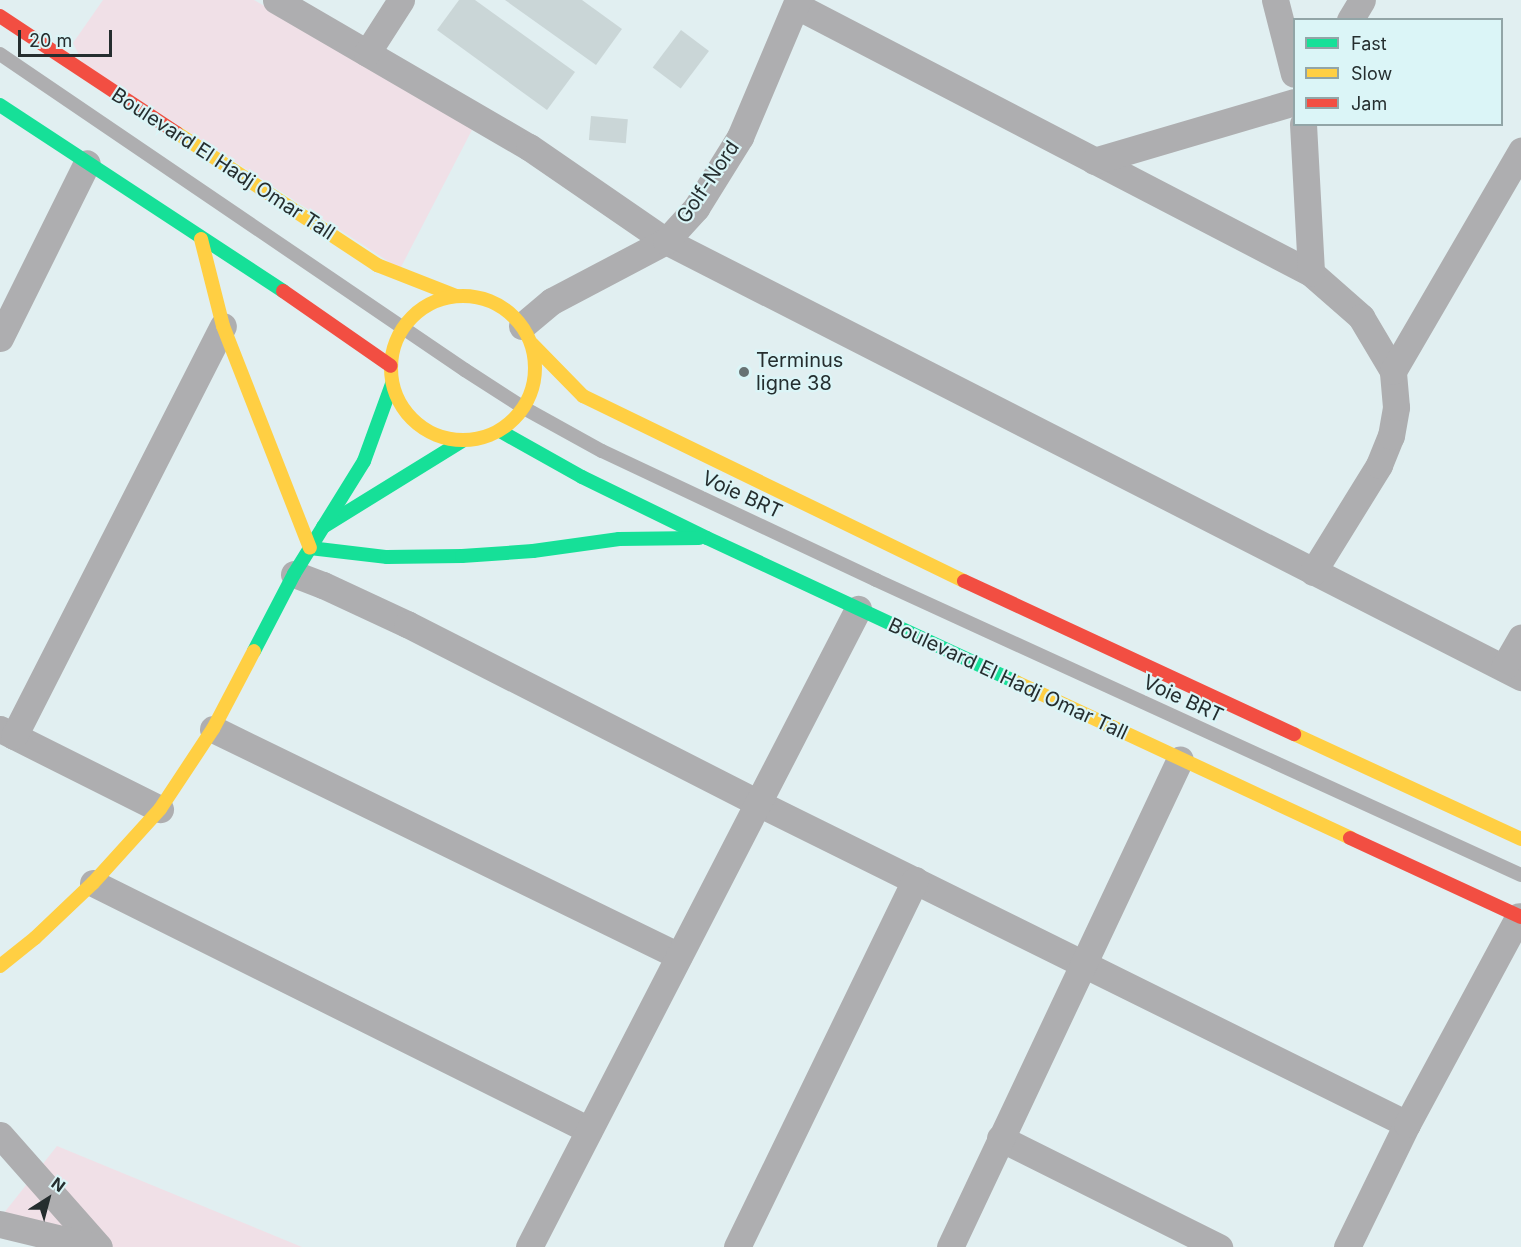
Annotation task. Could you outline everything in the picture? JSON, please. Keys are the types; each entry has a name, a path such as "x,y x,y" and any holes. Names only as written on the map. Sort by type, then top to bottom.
{"main road":[{"name":"Boulevard El Hadj Omar Tall","path":"0,16 377,265 456,296"},
{"path":"0,105 391,366"},
{"path":"201,239 223,326 310,548"},
{"name":"Boulevard El Hadj Omar Tall","path":"527,335 536,360 536,377 532,393 524,408 500,431 489,437 462,441 439,436 418,424 402,406 392,384 392,353 402,328 410,318 431,302 456,296 475,297 493,302 509,312 583,396 901,552 1521,839"},
{"path":"0,966 35,939 93,883 160,809 213,729 294,574 364,461 392,384"},
{"name":"Boulevard El Hadj Omar Tall","path":"500,431 582,477 707,538 1520,916"},
{"path":"322,528 462,441"},
{"path":"310,548 387,556 462,556 533,551 619,539 707,538"}],"street":[{"path":"276,0 529,147 666,241 1313,573 1512,672 1521,638"},
{"path":"367,53 401,0"},
{"path":"1275,0 1293,70"},
{"path":"1351,18 1362,0"},
{"path":"797,3 1311,273 1361,317 1393,370 1396,407 1391,436 1379,465 1313,573"},
{"name":"Golf-Nord","path":"527,335 552,301 666,241 696,208 735,146 797,3"},
{"path":"1094,161 1293,102"},
{"path":"1303,126 1311,273"},
{"path":"1393,370 1521,152"},
{"path":"0,338 87,163"},
{"path":"160,809 7,733 223,326"},
{"path":"294,574 407,624 758,803 1407,1124"},
{"path":"529,1247 858,609"},
{"path":"213,729 679,956"},
{"path":"950,1247 1180,759"},
{"path":"737,1247 915,880"},
{"path":"93,883 589,1130"},
{"path":"1347,1247 1407,1124 1520,916"},
{"path":"0,1135 97,1247"},
{"path":"1000,1138 1219,1247"},
{"path":"0,1224 97,1247"}],"lane":[{"name":"Voie BRT","path":"0,54 402,328 524,408 602,451 1521,875"}],"shaded area":[{"path":"103,0 254,0 474,126 400,269 83,63 73,43"},
{"path":"57,1146 302,1247 69,1247 0,1218"}],"building":[{"path":"459,0 475,0 575,72 547,110 437,30"},
{"path":"505,0 582,0 622,29 596,65"},
{"path":"681,30 709,51 681,89 653,68"},
{"path":"591,116 628,119 626,143 589,140"}],"traffic: fast":[{"path":"0,105 283,291"},
{"path":"254,651 294,574 364,461 392,384"},
{"path":"500,431 582,477 707,538 1016,682"},
{"path":"323,527 462,441"},
{"path":"310,548 387,557 462,556 533,551 619,539 699,538"}],"traffic: slow":[{"path":"177,133 377,265 456,296"},
{"path":"201,239 223,326 310,548"},
{"path":"463,296 491,301 514,317 530,340 535,368 530,396 514,419 491,435 463,440 435,435 412,419 396,396 391,368 396,340 412,317 435,301 463,296"},
{"path":"532,344 583,396 964,581"},
{"path":"0,966 35,938 93,883 160,809 213,729 254,651"},
{"path":"1016,682 1350,838"},
{"path":"1294,734 1521,839"}],"traffic: jam":[{"path":"0,16 177,133"},
{"path":"283,291 391,366"},
{"path":"964,581 1294,734"},
{"path":"1350,838 1521,917"}],"place":[{"name":"Terminus ligne 38","path":"744,372"}]}
